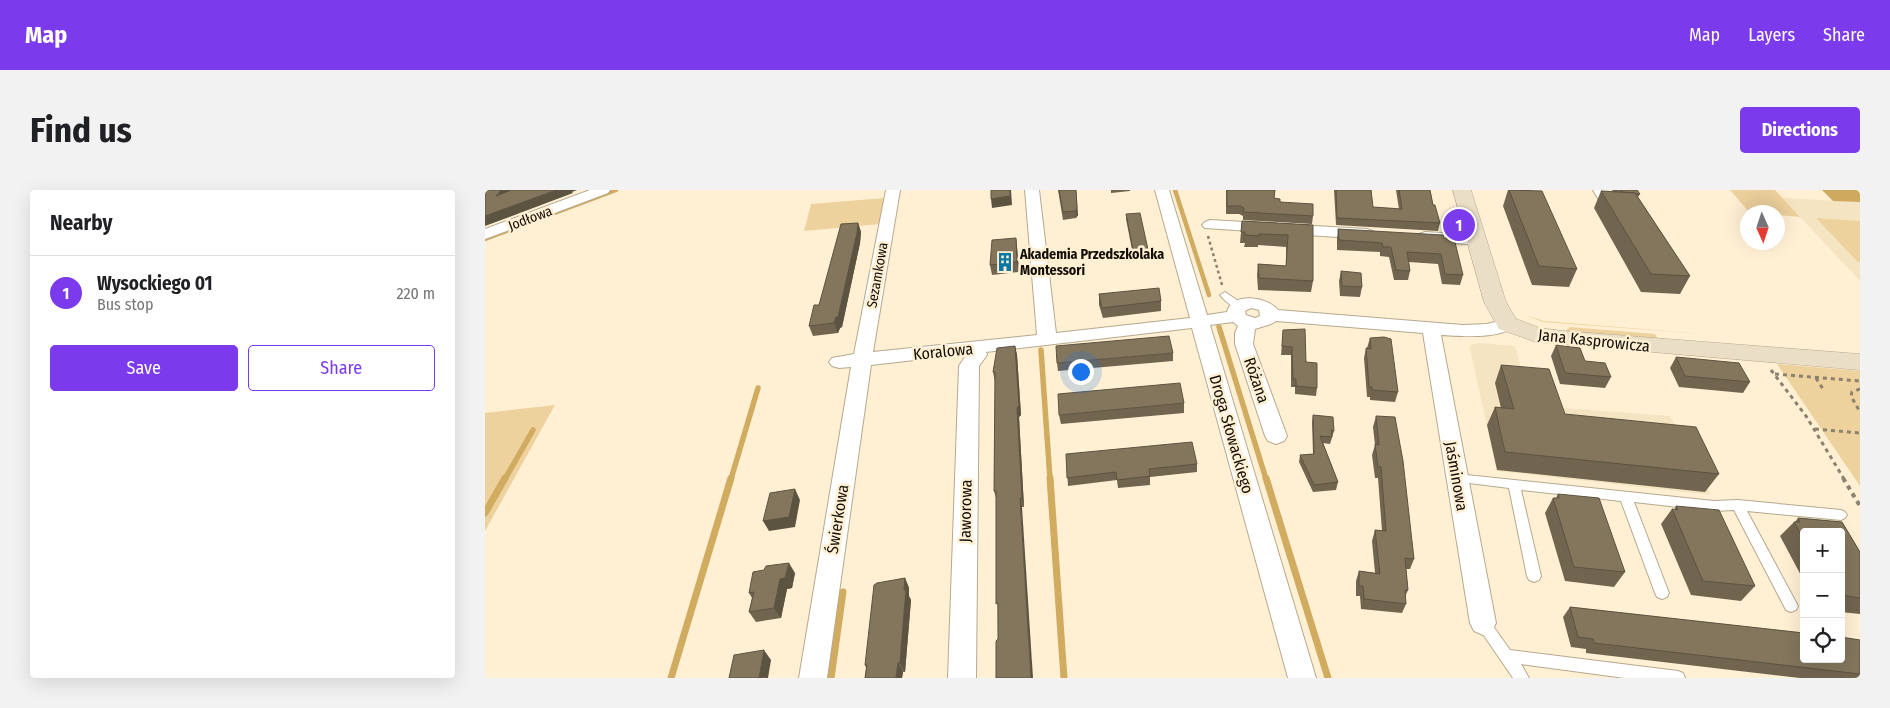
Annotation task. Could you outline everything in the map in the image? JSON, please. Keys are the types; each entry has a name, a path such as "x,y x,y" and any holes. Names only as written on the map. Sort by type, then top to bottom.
{"street":[{"name":"Jodłowa","path":"485,234 603,190"},
{"name":"Sezamkowa","path":"851,361 893,190"},
{"path":"1032,190 1047,339"},
{"name":"Droga Słowackiego","path":"1162,190 1302,678"},
{"path":"1199,322 1242,315 1263,322 1270,315 1477,331 1507,324 1495,302 1462,190"},
{"path":"1209,224 1377,234"},
{"path":"1407,236 1477,240"},
{"name":"Różana","path":"1242,315 1245,344 1277,436"},
{"name":"Koralowa","path":"851,361 1199,322"},
{"name":"Jana Kasprowicza","path":"1507,324 1536,335 1860,362"},
{"name":"Jaśminowa","path":"1431,328 1483,623"},
{"name":"Jaworowa","path":"962,678 969,366 977,355 977,347"},
{"name":"Świerkowa","path":"813,678 851,361"}],"lane":[{"path":"1597,190 1605,203"},
{"path":"1225,295 1242,315"},
{"path":"1457,478 1714,506 1738,505 1841,516"},
{"path":"1513,484 1534,576"},
{"path":"1626,497 1662,593"},
{"path":"1738,505 1791,606"},
{"path":"1483,623 1523,678"},
{"path":"1507,656 1678,678"}],"path":[{"path":"1209,224 1210,247 1225,295"},
{"path":"1758,354 1815,429 1860,506"},
{"path":"1774,374 1860,381"},
{"path":"1815,378 1823,389"},
{"path":"1860,389 1852,392 1851,396 1860,412"},
{"path":"1815,429 1860,433"}],"shaded area":[{"path":"1730,190 1775,190 1800,217 1785,216 1785,205 1743,205"},
{"path":"1822,190 1860,190 1860,202 1833,201"},
{"path":"884,198 880,224 804,231 811,204"},
{"path":"1783,198 1860,202 1860,281 1800,217"},
{"path":"1816,218 1860,221 1860,262 1858,262"},
{"path":"1521,314 1544,321 1716,335 1543,322"},
{"path":"1570,327 1655,334 1659,341 1568,334 1566,330"},
{"path":"1479,343 1515,346 1526,385 1550,407 1670,416 1711,495 1497,471 1470,349 1471,345"},
{"path":"1777,364 1860,371 1860,486"},
{"path":"555,405 485,531 485,413"}],"building":[{"path":"485,190 501,190 496,196 511,190 556,190 485,216"},
{"path":"991,190 1010,190 1010,196 991,199"},
{"path":"1059,190 1076,190 1076,211 1063,212"},
{"path":"1227,190 1275,190 1274,198 1280,199 1280,202 1313,204 1313,216 1243,212 1244,208 1240,206 1227,206"},
{"path":"1336,190 1371,190 1373,207 1402,209 1399,190 1430,190 1440,223 1337,218"},
{"path":"1509,190 1542,191 1577,269 1539,266"},
{"path":"1621,190 1637,190 1640,194 1622,192"},
{"path":"1601,191 1635,193 1690,276 1651,274"},
{"path":"1140,213 1149,254 1134,255 1126,214"},
{"path":"1242,221 1313,225 1313,281 1259,278 1258,264 1286,266 1288,235 1245,235 1245,232 1241,232"},
{"path":"858,223 838,317 836,317 834,323 809,326 814,305 819,305 841,224"},
{"path":"1338,229 1443,235 1444,238 1454,238 1463,275 1445,274 1441,254 1407,252 1410,271 1396,270 1391,247 1383,247 1382,243 1339,240"},
{"path":"1016,238 1017,262 990,265 992,240"},
{"path":"1341,271 1361,273 1362,287 1342,286"},
{"path":"1159,288 1161,301 1102,308 1099,294"},
{"path":"1305,329 1306,362 1317,363 1317,388 1296,386 1296,379 1293,379 1292,347 1282,346 1283,330"},
{"path":"1169,336 1173,353 1057,363 1056,346"},
{"path":"1384,337 1391,339 1398,392 1372,390 1372,387 1369,387 1366,348 1371,349 1370,338"},
{"path":"1556,345 1580,348 1585,361 1605,363 1611,377 1565,373"},
{"path":"1015,346 1019,406 1017,408 1022,498 1020,498 1031,678 996,678 998,603 996,604 996,491 994,491 995,372 993,372 997,348"},
{"path":"1676,357 1739,363 1750,382 1685,376"},
{"path":"1501,365 1549,369 1565,414 1696,427 1719,474 1505,452 1495,407 1514,409"},
{"path":"1180,383 1184,403 1059,415 1058,394"},
{"path":"1313,415 1333,417 1334,431 1331,430 1332,437 1320,436 1338,482 1314,485 1300,455 1314,454"},
{"path":"1376,416 1395,417 1403,461 1414,559 1405,558 1408,590 1405,590 1406,604 1364,599 1363,586 1359,586 1359,571 1380,574 1375,530 1386,531 1381,467 1378,467 1375,444 1379,445"},
{"path":"1192,442 1197,464 1149,469 1150,476 1117,480 1116,472 1067,478 1066,454"},
{"path":"795,489 789,517 763,521 770,493"},
{"path":"1558,494 1599,498 1625,572 1574,567 1553,498 1559,498"},
{"path":"1676,506 1719,510 1755,586 1703,581 1672,509 1678,510"},
{"path":"1798,518 1842,522 1860,552 1860,598 1845,596 1845,528 1800,528 1800,533 1794,522 1800,522"},
{"path":"789,563 785,578 780,579 774,608 749,612 754,592 749,593 753,572 764,570 766,566"},
{"path":"905,578 904,590 906,590 900,663 898,663 896,678 865,678 874,585"},
{"path":"1570,607 1800,633 1800,663 1845,663 1845,638 1860,640 1860,674 1594,643 1593,639 1578,637"},
{"path":"764,650 759,678 729,678 734,655"}],"waterway":[{"path":"485,239 616,190"},
{"path":"1175,190 1209,295"},
{"path":"1219,327 1266,479"},
{"path":"1041,350 1050,479"},
{"path":"731,479 758,388"},
{"path":"505,479 533,430"},
{"path":"485,513 505,478"},
{"path":"671,678 731,478"},
{"path":"1050,478 1064,678"},
{"path":"1266,478 1328,678"},
{"path":"831,678 843,592"}],"place":[{"name":"Wysockiego 01","path":"1459,225"},
{"name":"Akademia Przedszkolaka Montessori","path":"1005,262"}]}
